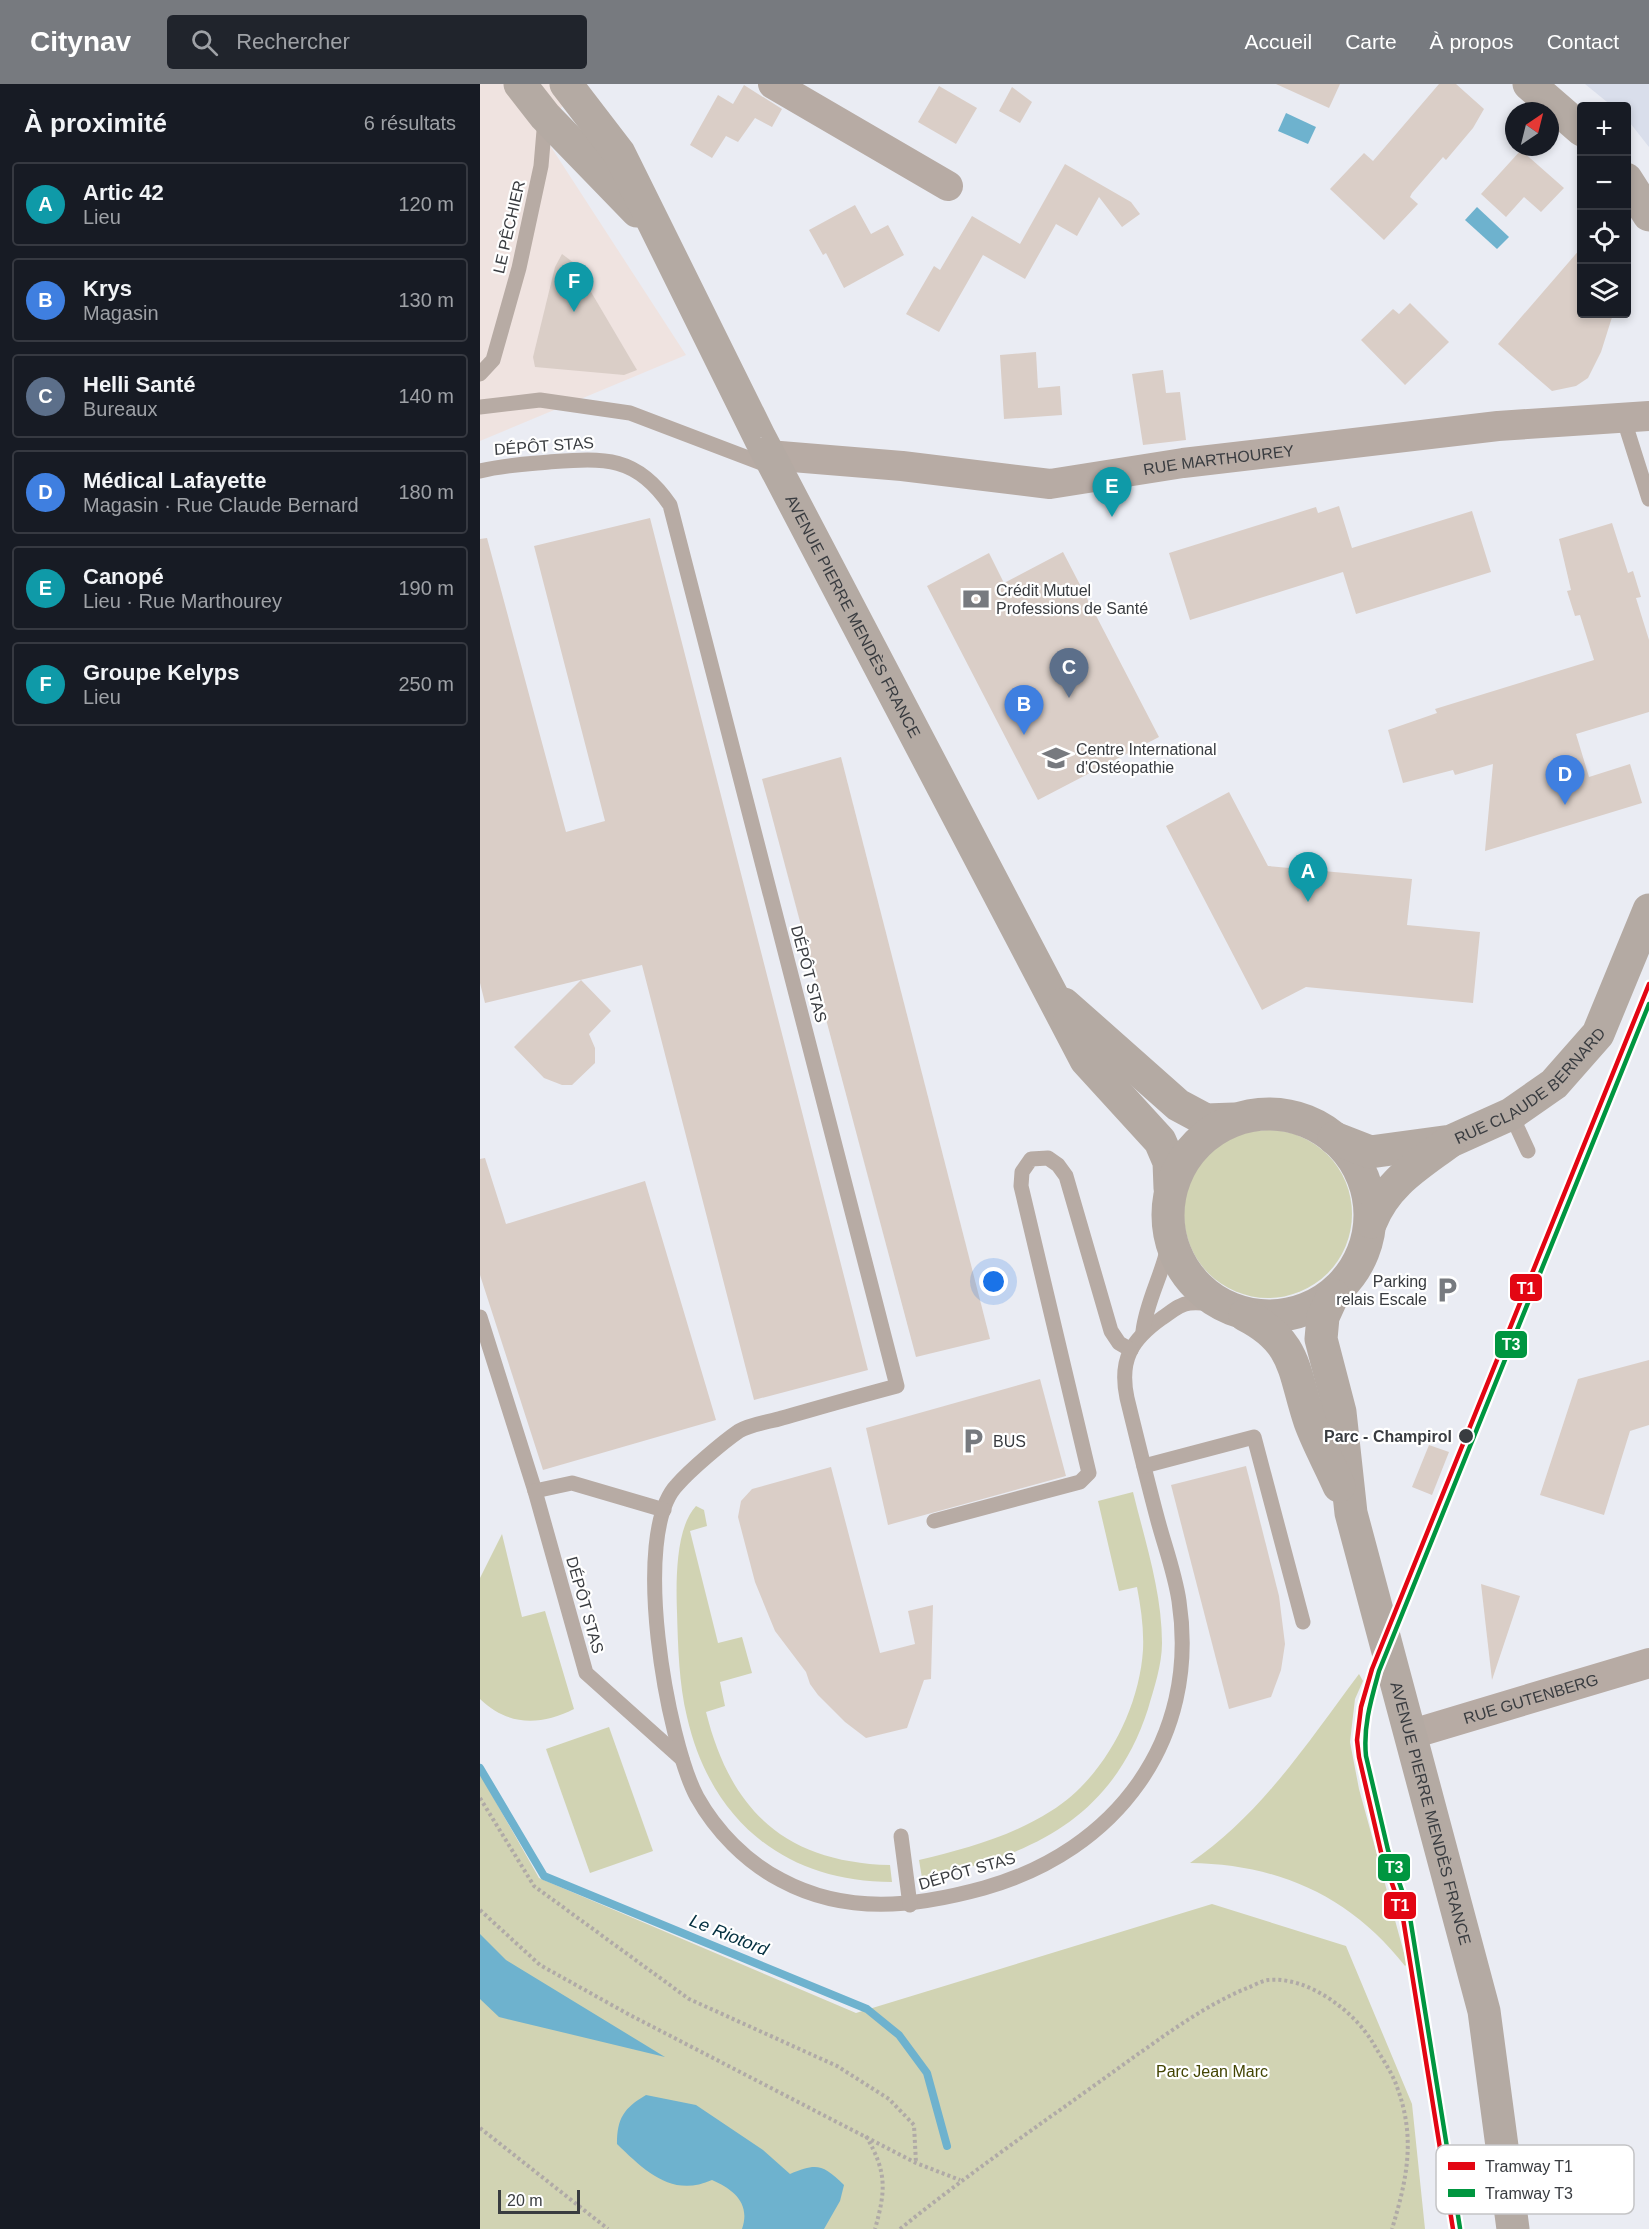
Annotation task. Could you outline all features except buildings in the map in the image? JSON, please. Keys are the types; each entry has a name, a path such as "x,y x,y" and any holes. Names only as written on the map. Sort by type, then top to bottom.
{"main road":[{"name":"AVENUE PIERRE MENDÈS FRANCE","path":"520,84 545,116 659,234"},
{"name":"AVENUE PIERRE MENDÈS FRANCE","path":"566,84 619,153 772,461 1054,995 1086,1060 1160,1141 1169,1162 1170,1188"},
{"path":"1529,84 1577,126"},
{"path":"1631,167 1649,176"},
{"path":"1631,187 1649,215"},
{"name":"RUE CLAUDE BERNARD","path":"1330,1136 1357,1149 1370,1152 1451,1141 1511,1114 1554,1084 1598,1034 1649,910"},
{"name":"AVENUE PIERRE MENDÈS FRANCE","path":"1054,995 1178,1106 1206,1120 1234,1119"},
{"path":"1351,1513 1310,1422 1293,1359 1271,1330 1210,1296 1192,1280 1176,1252 1170,1230 1167,1200 1170,1188 1192,1147 1216,1127 1234,1119 1264,1114 1282,1115 1316,1126 1345,1150 1362,1174 1371,1205 1371,1222"},
{"path":"1241,1313 1266,1318 1296,1315 1333,1295 1353,1271 1362,1253 1377,1207 1392,1186 1451,1141"},
{"name":"AVENUE PIERRE MENDÈS FRANCE","path":"1333,1295 1323,1317 1321,1339 1340,1412 1351,1513 1412,1734 1484,2011 1502,2145"},
{"name":"AVENUE PIERRE MENDÈS FRANCE","path":"1511,2214 1513,2229"}],"street":[{"path":"773,84 948,186"},
{"name":"RUE MARTHOUREY","path":"772,461 902,466 1050,484 1183,463 1498,426 1639,418"},
{"name":"RUE GUTENBERG","path":"1412,1734 1649,1663"}],"lane":[{"name":"LE PÊCHIER","path":"480,374 493,360 519,268 541,166 545,116"},
{"path":"480,407 540,400 630,413 772,461"},
{"path":"1639,418 1649,499"},
{"name":"DÉPÔT STAS","path":"480,471 595,458 616,462 656,485 670,505 897,1386 741,1430 676,1485 664,1510 656,1580 656,1628 666,1699 682,1759 696,1795 714,1824 736,1848 758,1866 781,1881 828,1899 873,1905 910,1905 991,1886 1047,1864 1077,1845 1110,1818 1141,1783 1163,1739 1176,1694 1182,1643 1178,1600 1125,1387 1125,1368 1131,1350"},
{"path":"1511,1114 1528,1151"},
{"path":"934,1521 1080,1482 1088,1476 1090,1470 1021,1186 1022,1172 1031,1159 1048,1158 1058,1165 1066,1176 1111,1331 1119,1343 1131,1350 1143,1331 1179,1305 1190,1303 1214,1305 1241,1313"},
{"path":"1143,1331 1145,1309 1169,1249 1170,1230"},
{"name":"DÉPÔT STAS","path":"480,1317 535,1491 586,1673 682,1759"},
{"path":"1144,1466 1254,1437 1303,1622"},
{"path":"535,1491 572,1483 664,1510"},
{"path":"901,1836 910,1905"}],"path":[{"path":"480,1798 534,1886 689,1999 837,2066 889,2099 914,2125 916,2163"},
{"path":"480,1910 540,1965 628,2014 916,2163 961,2180"},
{"path":"900,2229 961,2180 1205,2010 1223,1998 1268,1980 1298,1984 1322,1995 1347,2012 1369,2036 1397,2086 1410,2143 1406,2182 1392,2229"},
{"path":"480,2128 608,2229"},
{"path":"866,2136 879,2159 884,2181 883,2202 875,2229"}],"shaded area":[{"path":"480,84 584,84 540,130 686,355 480,441"},
{"path":"1585,84 1649,84 1649,147 1631,124 1631,102 1607,102"}],"green space":[{"path":"1268,1130 1300,1136 1315,1144 1327,1155 1338,1167 1346,1182 1352,1214 1346,1246 1338,1261 1327,1273 1315,1284 1300,1292 1268,1298 1236,1292 1221,1284 1209,1273 1198,1261 1190,1246 1184,1214 1190,1182 1198,1167 1209,1155 1221,1144 1236,1136"},
{"path":"1133,1492 1156,1586 1162,1643 1161,1660 1155,1685 1132,1747 1113,1779 1089,1806 1062,1827 1031,1845 997,1858 922,1878 919,1860 970,1847 1003,1835 1051,1811 1087,1781 1115,1741 1126,1719 1140,1673 1143,1626 1137,1587 1119,1591 1098,1501"},
{"path":"696,1506 704,1510 707,1526 690,1531 718,1643 742,1637 752,1673 720,1682 725,1706 706,1712 717,1747 731,1778 748,1804 768,1825 793,1842 821,1854 853,1862 890,1865 892,1882 853,1879 818,1871 786,1857 758,1838 734,1815 714,1787 698,1754 687,1717 678,1652 678,1557 684,1528"},
{"path":"502,1534 522,1617 545,1611 574,1709 561,1715 537,1720 513,1719 491,1708 480,1699 480,1578"},
{"path":"1359,1674 1363,1681 1355,1699 1350,1742 1359,1789 1407,1964 1405,1966 1361,1921 1336,1903 1310,1889 1253,1870 1190,1863 1216,1844 1261,1800 1302,1751"},
{"path":"609,1727 653,1851 590,1873 546,1749"},
{"name":"Parc Jean Marc","path":"480,1774 539,1878 856,2013 1212,1904 1346,1946 1412,2104 1425,2229 480,2229"}],"water":[{"path":"1286,113 1316,127 1308,144 1278,131"},
{"path":"1477,207 1509,237 1497,249 1465,220"},
{"path":"480,1934 506,1960 665,2057 499,2017 480,1999"},
{"path":"646,2095 696,2105 763,2150 790,2174 813,2167 819,2167 830,2173 844,2185 840,2201 824,2229 742,2229 744,2212 742,2204 727,2188 712,2180 698,2185 672,2184 638,2164 617,2144 618,2127 627,2109"}],"waterway":[{"name":"Le Riotord","path":"480,1768 544,1876 867,2009 899,2035 927,2073 947,2146"}],"tram line":[{"name":"T1","path":"1439,2145 1402,1912 1381,1852 1359,1757 1357,1740 1361,1707 1372,1669 1649,984"},
{"name":"T3","path":"1447,2145 1409,1911 1388,1850 1366,1756 1367,1724 1379,1671 1649,1004"},
{"name":"T1","path":"1451,2214 1453,2229"},
{"name":"T3","path":"1458,2214 1460,2228"}],"place":[{"name":"Groupe Kelyps","path":"574,312"},
{"name":"Canopé","path":"1112,517"},
{"name":"Crédit Mutuel Professions de Santé","path":"976,599"},
{"name":"Helli Santé","path":"1069,698"},
{"name":"Krys","path":"1024,735"},
{"name":"Centre International d'Ostéopathie","path":"1056,758"},
{"name":"Médical Lafayette","path":"1565,805"},
{"name":"Artic 42","path":"1308,902"},
{"name":"Parking relais Escale","path":"1447,1290"},
{"name":"Parc - Champirol","path":"1466,1436"},
{"name":"BUS","path":"973,1441"}]}
